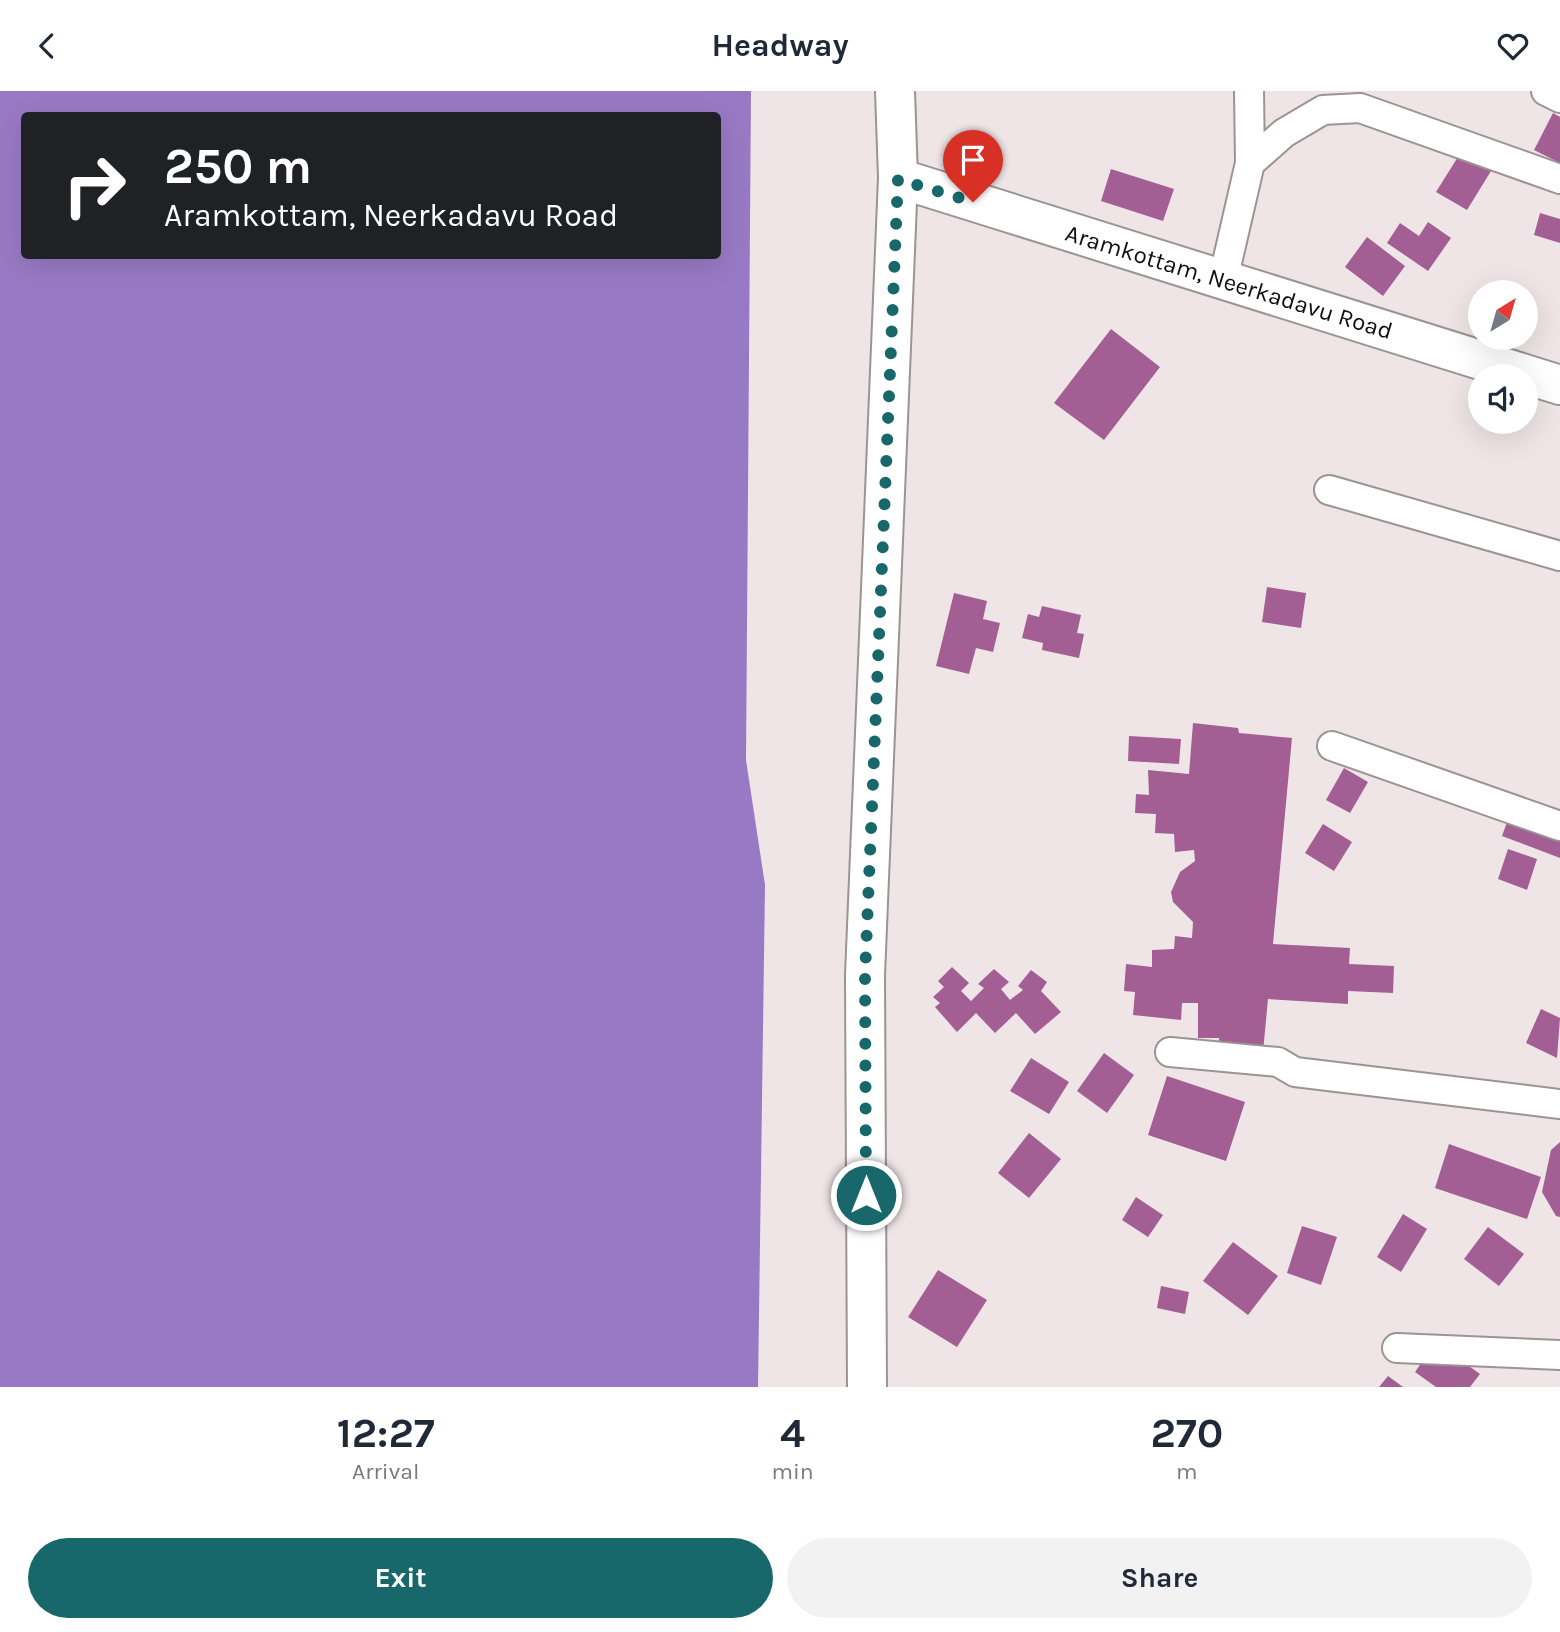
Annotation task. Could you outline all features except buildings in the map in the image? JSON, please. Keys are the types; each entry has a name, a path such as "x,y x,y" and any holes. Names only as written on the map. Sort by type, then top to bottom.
{"main road":[{"path":"867,1387 865,975 898,179 895,91"},
{"name":"Aramkottam, Neerkadavu Road","path":"898,179 1560,385"}],"street":[{"path":"1223,280 1250,163 1249,91"},
{"path":"1546,91 1560,98"},
{"path":"1250,163 1284,132 1323,110 1360,107 1560,179"},
{"path":"1329,490 1560,556"},
{"path":"1332,746 1560,826"},
{"path":"1170,1052 1278,1062 1295,1072 1560,1104"},
{"path":"1397,1348 1560,1355"}],"shaded area":[{"path":"0,91 751,91 746,760 765,885 758,1387 0,1387"}],"route":[{"path":"866,1195 865,975 898,179 973,202"}]}
